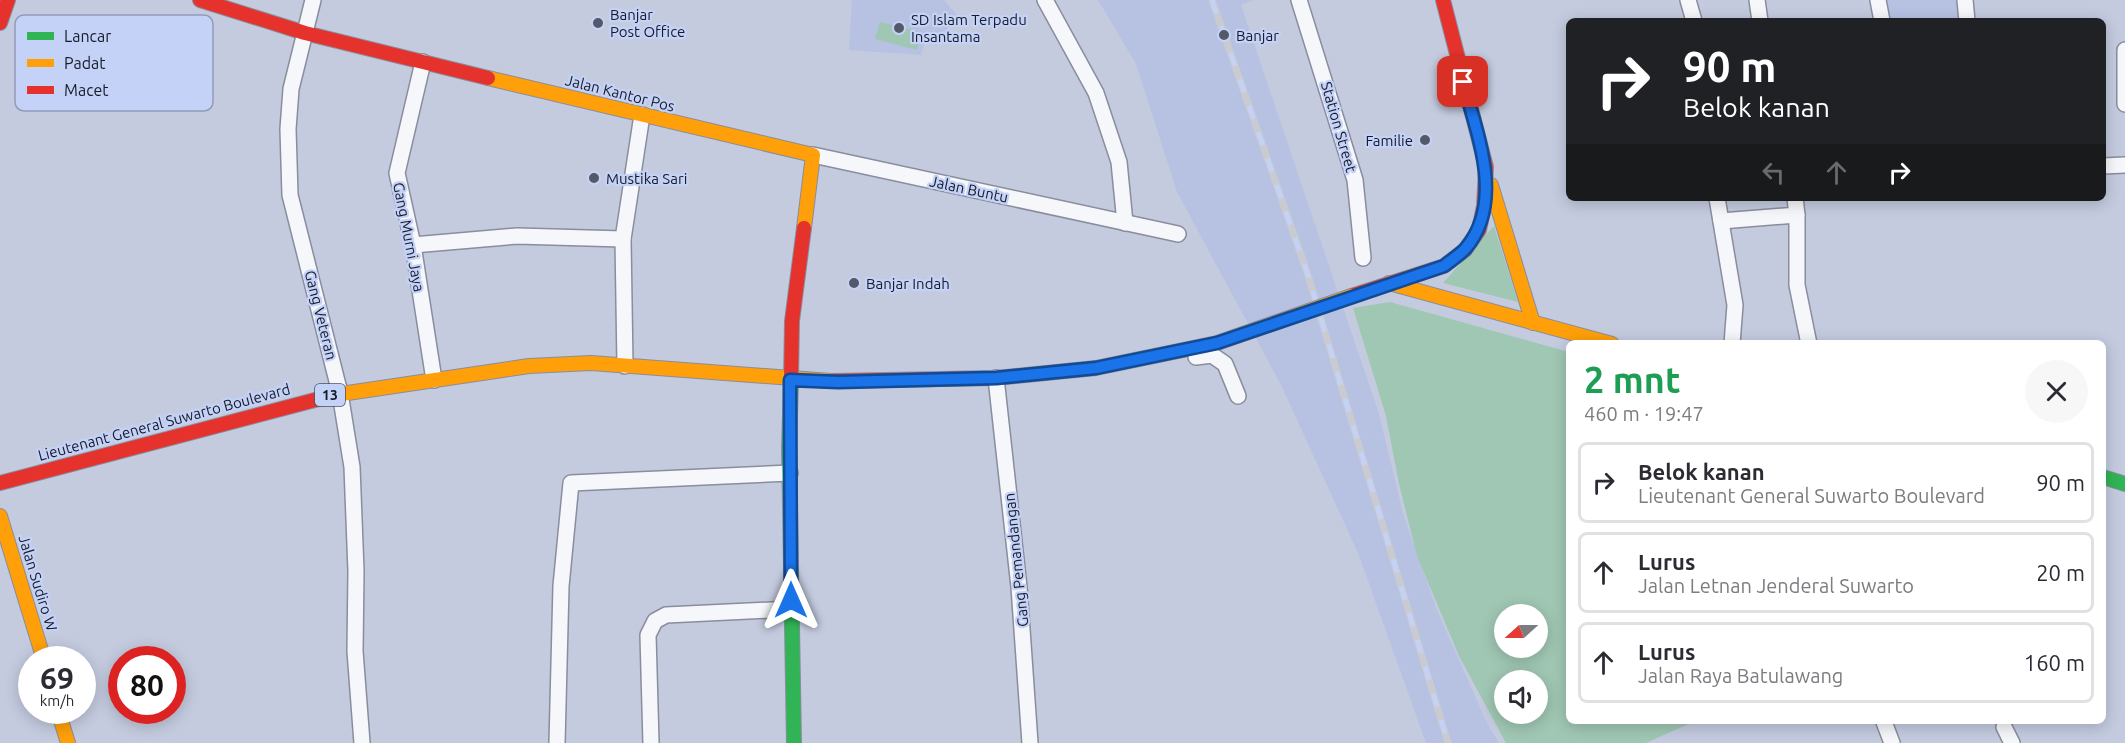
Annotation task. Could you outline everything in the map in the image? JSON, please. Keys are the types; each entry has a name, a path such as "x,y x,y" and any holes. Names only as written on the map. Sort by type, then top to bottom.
{"main road":[{"path":"0,23 8,0"},
{"name":"Jalan Kantor Pos","path":"200,0 305,33 792,152 813,155"},
{"name":"13","path":"790,380 838,382 1001,378 1096,368 1217,343 1444,266 1465,250 1479,230 1484,206 1486,167 1443,0"},
{"path":"794,743 790,380 792,321 813,155"},
{"path":"1486,167 1533,323"},
{"path":"1389,283 1597,340"},
{"name":"Lieutenant General Suwarto Boulevard","path":"0,483 340,393 529,366 591,363 790,380"},
{"path":"2106,478 2125,484"},
{"name":"Jalan Sudiro W","path":"0,516 40,646"},
{"path":"62,724 68,743"}],"street":[{"name":"Gang Veteran","path":"313,0 291,89 288,129 290,195 340,393 352,467 356,571 355,651 362,743"},
{"path":"1045,0 1096,93 1119,162 1125,223"},
{"name":"Station Street","path":"1299,0 1355,180 1363,258"},
{"path":"1688,0 1693,18"},
{"path":"1757,0 1760,18"},
{"path":"1878,0 1881,18"},
{"path":"1965,0 1967,18"},
{"path":"2125,50 2125,104"},
{"name":"Gang Murni Jaya","path":"423,62 396,172 413,245 434,380"},
{"path":"625,366 623,239 642,115"},
{"name":"Jalan Buntu","path":"813,155 1178,234"},
{"path":"2106,166 2125,165"},
{"path":"1718,201 1735,305 1732,340"},
{"path":"1795,201 1797,285 1808,340"},
{"path":"1721,221 1797,215"},
{"path":"413,245 516,236 623,239"},
{"path":"1001,378 1050,383 1098,377 1212,355 1225,364 1238,396"},
{"name":"Gang Pemandangan","path":"1001,378 1030,743"},
{"path":"557,743 561,586 571,483 790,473"},
{"path":"651,743 648,635 655,621 666,615 791,609"},
{"path":"1885,724 1892,743"},
{"path":"2004,727 2012,743"}],"shaded area":[{"name":"SD Islam Terpadu Insantama","path":"852,0 944,0 960,19 935,38 926,38 921,55 849,50"},
{"path":"1098,0 1254,0 1241,5 1379,414 1404,517 1437,610 1486,721 1499,743 1426,743 1358,553 1281,385 1177,192 1136,64"},
{"path":"1881,0 1963,0 1966,18 1884,18"}],"green space":[{"path":"880,22 921,32 917,50 875,39"},
{"path":"1494,226 1518,302 1443,283"},
{"path":"1390,302 1566,351 1566,724 1689,724 1646,743 1506,743 1496,724 1548,724 1548,670 1494,670 1494,721 1459,656 1417,556 1399,484 1386,416 1353,308"}],"railway":[{"path":"1212,0 1307,272 1448,743"}],"traffic: fast":[{"path":"791,380 789,449 794,743"},
{"path":"2106,478 2125,484"}],"traffic: slow":[{"path":"488,78 813,155 804,228"},
{"path":"1491,185 1533,323"},
{"path":"1389,283 1597,340"},
{"path":"1217,343 1351,296"},
{"path":"334,395 529,366 591,363 831,381"},
{"path":"0,516 40,646"},
{"path":"62,724 68,743"}],"traffic: jam":[{"path":"0,23 8,0"},
{"path":"200,0 305,33 488,78"},
{"path":"1351,296 1444,266 1465,250 1479,230 1484,206 1486,167 1443,0"},
{"path":"791,380 792,321 804,228"},
{"path":"831,381 996,378 1096,368 1217,343"},
{"path":"0,483 334,395"}],"place":[{"name":"Banjar Post Office","path":"598,23"},
{"name":"SD Islam Terpadu Insantama","path":"899,28"},
{"name":"Banjar","path":"1224,35"},
{"name":"Familie","path":"1425,140"},
{"name":"Mustika Sari","path":"594,178"},
{"name":"Banjar Indah","path":"854,283"}],"route":[{"path":"791,600 790,380 838,382 996,378 1096,368 1217,343 1444,266 1465,250 1479,230 1484,206 1486,167 1463,82"}]}
